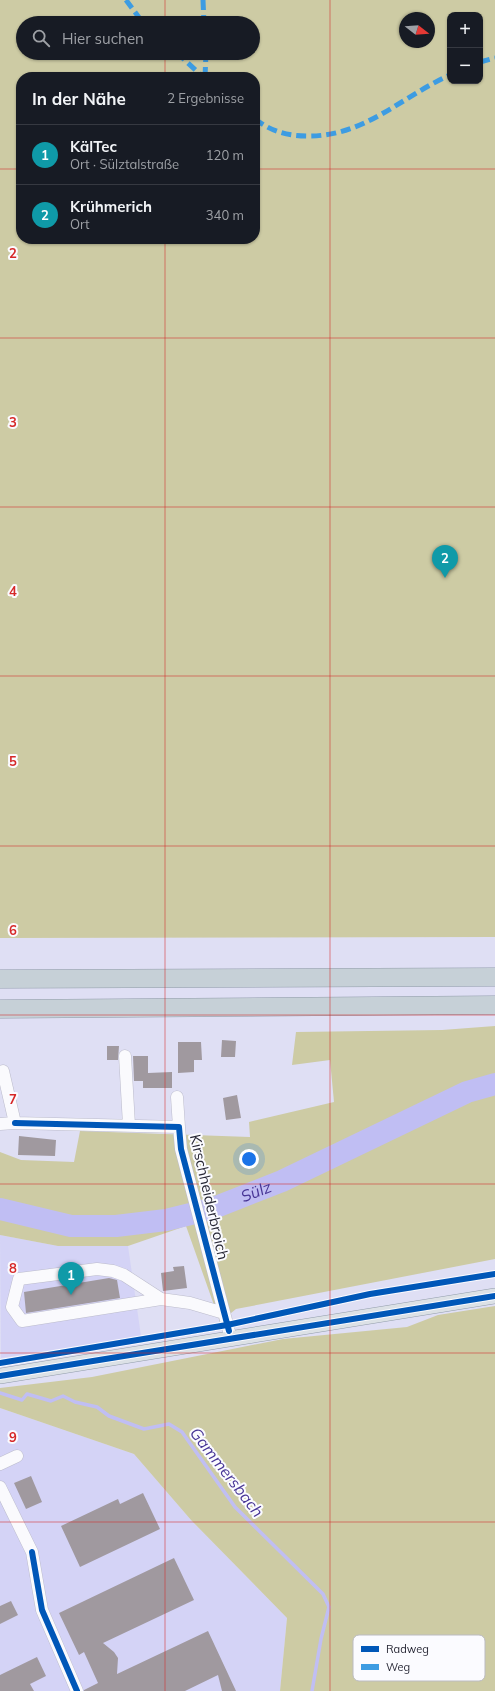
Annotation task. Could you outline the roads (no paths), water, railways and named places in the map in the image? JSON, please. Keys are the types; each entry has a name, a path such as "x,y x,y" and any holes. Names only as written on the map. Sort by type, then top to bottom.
{"highway":[{"path":"0,979 495,977"},
{"path":"0,1009 495,1005"}],"main road":[{"path":"0,1376 495,1296"}],"street":[{"path":"124,1056 129,1125"},
{"path":"3,1071 15,1123"},
{"path":"177,1097 180,1126"},
{"name":"Kirschheiderbroich","path":"0,1124 180,1126 181,1149 230,1339"},
{"path":"161,1299 124,1275 114,1271 97,1269 19,1279 12,1307 22,1321 161,1299 190,1303 224,1313"},
{"path":"0,1464 17,1456"},
{"path":"0,1487 32,1552 42,1610 77,1691"}],"waterway":[{"name":"Sülz","path":"0,1209 71,1226 116,1226 166,1220 211,1209 282,1181 467,1092 495,1084"},
{"name":"Gammersbach","path":"0,1393 22,1400 27,1394 51,1401 63,1396 75,1402 97,1407 109,1416 144,1429 169,1424 182,1432 235,1507 323,1594 329,1607 321,1639 312,1691"}],"place":[{"name":"Krühmerich","path":"445,578"},
{"name":"KälTec","path":"71,1295"}]}
